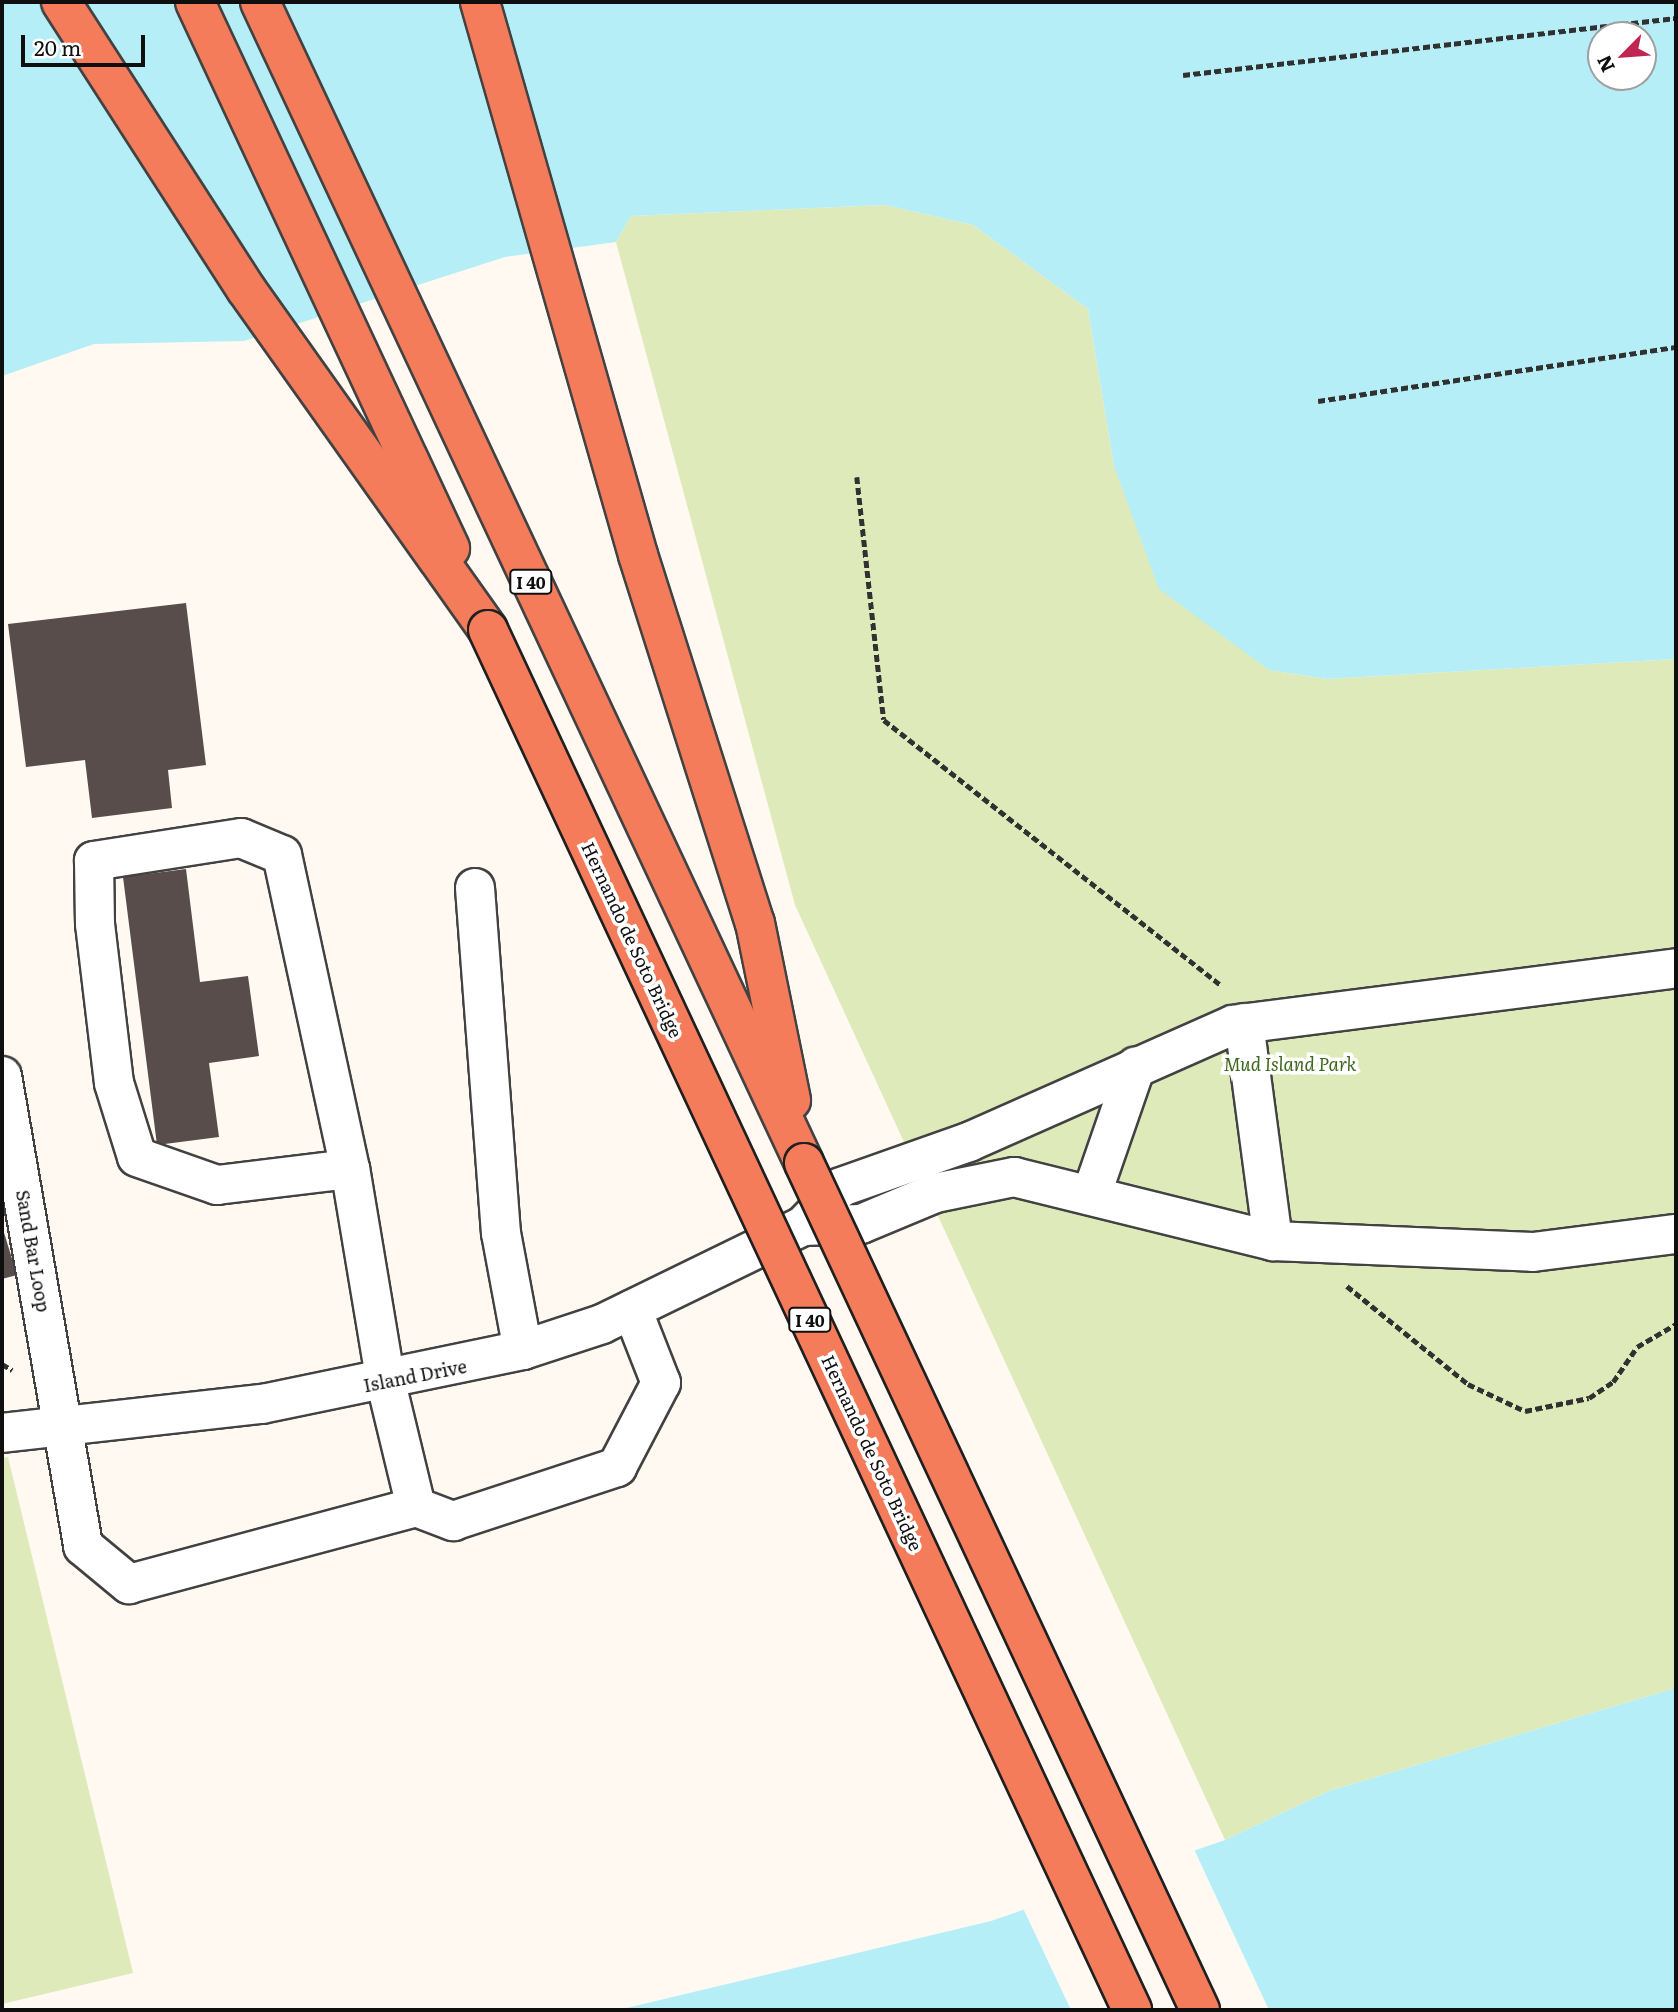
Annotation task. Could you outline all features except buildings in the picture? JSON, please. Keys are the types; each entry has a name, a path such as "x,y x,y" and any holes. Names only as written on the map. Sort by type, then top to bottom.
{"highway":[{"path":"61,2 246,289 488,630"},
{"name":"I 40","path":"194,2 488,630"},
{"name":"I 40","path":"260,2 1200,2010"},
{"path":"480,2 638,555 755,923 804,1163"},
{"name":"Hernando de Soto Bridge","path":"488,630 1132,2010"}],"street":[{"path":"350,1169 217,1185 137,1157 114,1083 95,923 94,861 241,838 282,855 350,1169 386,1383 416,1507 453,1521 617,1467 662,1384 632,1309"},
{"path":"475,888 501,1233 523,1350"},
{"path":"803,1226 841,1187 969,1142 1136,1066 1244,1023 1676,968"},
{"path":"1244,1023 1273,1241"},
{"path":"1092,1193 1136,1066"},
{"name":"Sand Bar Loop","path":"2,1076 83,1546 129,1584 416,1507"},
{"path":"803,1226 861,1224 935,1193 1001,1179 1092,1193 1273,1241 1533,1252 1676,1234"},
{"name":"Island Drive","path":"2,1433 386,1383 523,1350 632,1309 803,1226"}],"path":[{"path":"1183,75 1676,18"},
{"path":"1318,401 1676,347"},
{"path":"857,477 884,720 1227,990"},
{"path":"1335,1277 1468,1384 1525,1411 1589,1398 1613,1382 1637,1347 1676,1324"}],"green space":[{"name":"Mud Island Park","path":"885,205 973,225 1088,309 1114,466 1269,670 1327,679 1676,659 1676,1688 1329,1791 1225,1840 795,905 616,242 631,216"},
{"path":"8,1457 133,1973 2,2004 2,1458"}],"water":[{"path":"2,2 1676,2 1676,659 1327,679 1269,670 1159,589 1114,466 1088,309 973,225 885,205 631,216 616,242 505,257 244,341 94,344 2,376"},
{"path":"1676,1688 1676,2010 618,2010 991,1921 1225,1840 1329,1791"}],"pier":[{"path":"1193,1847 1269,2010 1071,2010 1022,1906"}]}
